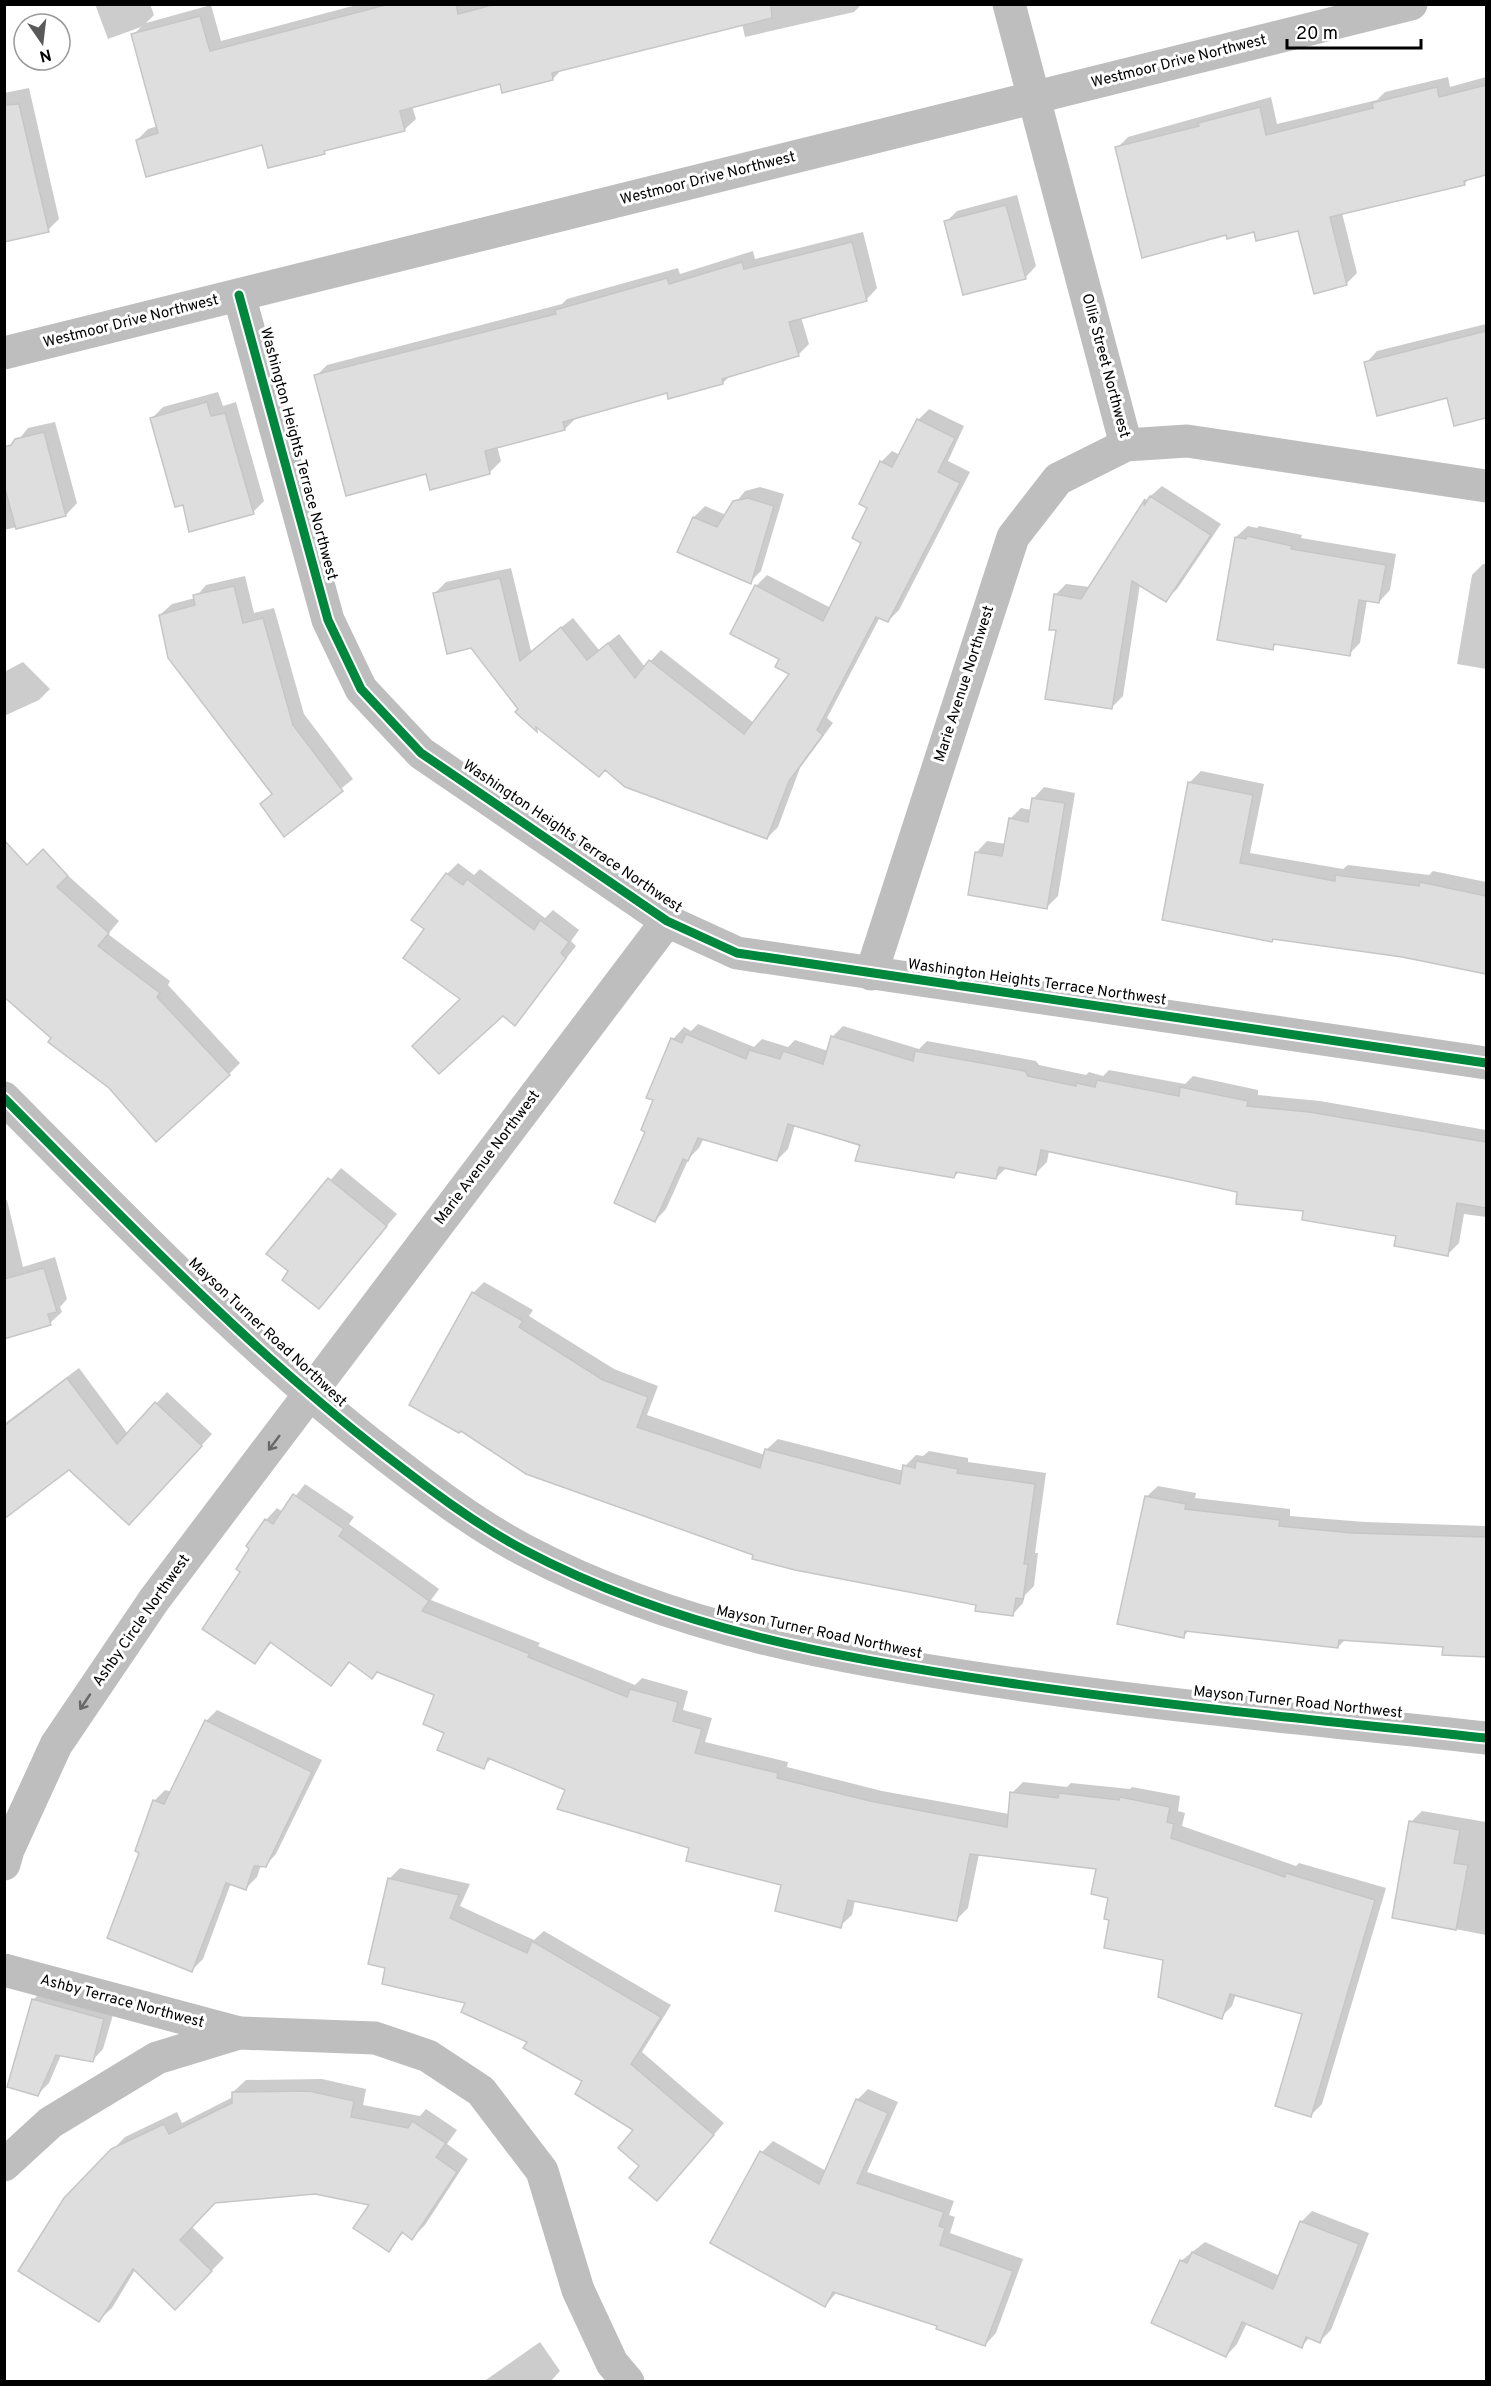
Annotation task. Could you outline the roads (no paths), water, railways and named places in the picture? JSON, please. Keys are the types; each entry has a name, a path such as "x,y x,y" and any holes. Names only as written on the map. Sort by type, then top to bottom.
{"street":[{"name":"Ollie Street Northwest","path":"1009,4 1032,98 1126,445 1187,441 1486,486"},
{"name":"Westmoor Drive Northwest","path":"4,354 1411,4"},
{"name":"Washington Heights Terrace Northwest","path":"240,295 328,620 362,690 421,753 667,921 737,953 1486,1063"},
{"name":"Marie Avenue Northwest","path":"871,974 1013,537 1058,479 1126,445"},
{"name":"Marie Avenue Northwest","path":"309,1396 667,921"},
{"name":"Mayson Turner Road Northwest","path":"4,1098 139,1235 309,1396 436,1494 522,1550 626,1598 734,1633 903,1667 1146,1702 1486,1738"},
{"name":"Ashby Circle Northwest","path":"4,1863 56,1745 154,1600 309,1396"},
{"name":"Ashby Terrace Northwest","path":"4,1970 239,2033 375,2038 428,2056 481,2091 542,2171 578,2290 612,2363 628,2382"},
{"name":"Ashby Terrace Northwest","path":"4,2165 51,2122 157,2058 239,2033"}]}
